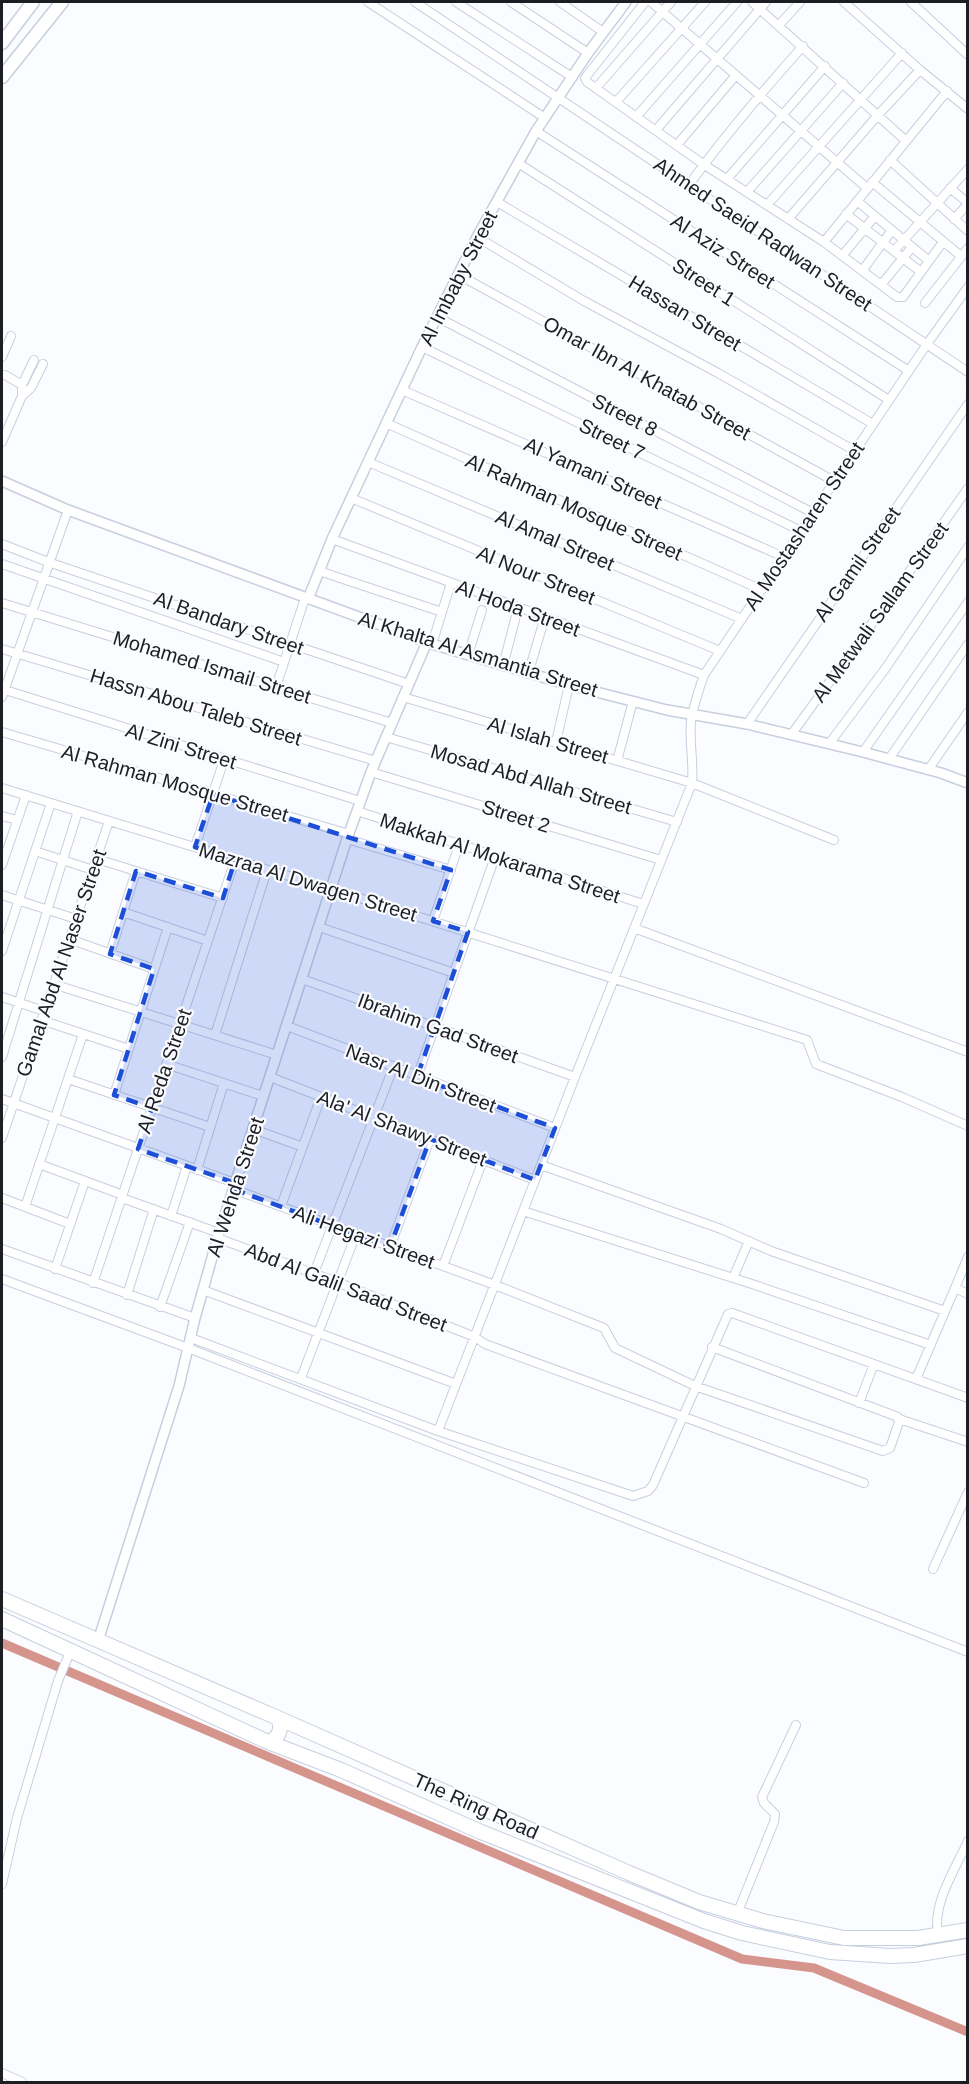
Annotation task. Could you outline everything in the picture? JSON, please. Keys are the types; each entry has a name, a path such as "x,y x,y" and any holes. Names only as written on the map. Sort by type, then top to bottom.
{"highway":[{"name":"The Ring Road","path":"2,1599 351,1750 629,1874 699,1902 790,1928 844,1938 895,1939 968,1930"},
{"name":"The Ring Road","path":"2,1619 68,1657 268,1742 341,1770 481,1833 641,1897 742,1933 830,1952 864,1956 914,1955 968,1946"},
{"path":"268,1742 275,1739 279,1732 278,1718"},
{"path":"341,1770 337,1765 339,1755 344,1750 351,1750"}],"main road":[{"path":"2,77 63,2"},
{"path":"2,43 30,3"}],"street":[{"path":"368,2 545,117"},
{"name":"Ahmed Saeid Radwan Street","path":"415,2 968,372"},
{"path":"456,2 572,77"},
{"path":"511,2 588,53"},
{"path":"560,2 603,32"},
{"name":"Al Imbaby Street","path":"306,599 386,423 477,237 545,117 626,2"},
{"path":"645,2 585,78 587,82 703,164 824,242 897,297 903,297 944,242"},
{"path":"651,2 819,147 962,256"},
{"path":"596,88 670,2"},
{"path":"616,102 705,2"},
{"path":"636,117 737,2"},
{"path":"752,2 905,140"},
{"path":"656,130 766,2"},
{"path":"779,25 800,2"},
{"path":"844,2 920,70 968,109"},
{"path":"911,2 968,55"},
{"path":"689,185 703,164 759,95 803,46"},
{"path":"767,205 902,52"},
{"path":"727,179 825,66"},
{"path":"788,219 920,70"},
{"path":"677,145 736,75"},
{"path":"747,192 843,83"},
{"path":"824,242 947,91"},
{"name":"Al Aziz Street","path":"537,131 909,371"},
{"path":"890,160 968,231"},
{"name":"Street 1","path":"518,163 890,400"},
{"path":"894,251 968,169"},
{"path":"950,188 968,204 954,219"},
{"path":"857,201 929,261"},
{"name":"Hassan Street","path":"497,202 873,424"},
{"path":"846,214 921,272"},
{"path":"842,256 875,216"},
{"path":"862,271 892,230"},
{"path":"477,237 584,301 718,373 855,451"},
{"path":"881,285 912,247"},
{"path":"925,303 968,248"},
{"name":"Omar Ibn Al Khatab Street","path":"459,275 834,481"},
{"name":"Al Mostasharen Street","path":"692,783 692,713 704,675 927,344 968,287"},
{"name":"Street 8","path":"437,317 813,513"},
{"path":"2,357 11,336"},
{"name":"Street 7","path":"422,347 801,531"},
{"path":"2,442 22,396 22,385 34,360"},
{"path":"22,396 31,388 43,364"},
{"path":"5,375 22,385"},
{"name":"Al Yamani Street","path":"402,390 784,557"},
{"name":"Al Gamil Street","path":"747,724 968,404"},
{"name":"Al Rahman Mosque Street","path":"386,423 762,590"},
{"name":"Al Amal Street","path":"368,462 742,619"},
{"name":"Al Khalta Al Asmantia Street","path":"2,481 68,510 306,599 430,643 528,674 667,710 747,724 863,752 967,781"},
{"name":"Al Metwali Sallam Street","path":"791,735 968,488"},
{"name":"Al Nour Street","path":"351,498 720,651"},
{"path":"2,692 68,510"},
{"name":"Al Hoda Street","path":"332,539 704,675"},
{"name":"Al Bandary Street","path":"2,544 48,562 409,684"},
{"path":"829,744 885,669 968,548"},
{"path":"2,564 284,662"},
{"path":"319,571 442,612"},
{"path":"430,643 451,583"},
{"path":"276,687 306,599"},
{"path":"863,752 968,602"},
{"name":"Mohamed Ismail Street","path":"2,603 392,723"},
{"path":"504,666 518,608"},
{"path":"468,655 482,610"},
{"path":"528,674 545,617"},
{"name":"Al Wehda Street","path":"98,1641 179,1386 218,1235 348,837 371,771 403,697 430,643"},
{"path":"889,759 968,644"},
{"name":"Hassn Abou Taleb Street","path":"2,649 376,761"},
{"path":"556,742 570,685"},
{"name":"Al Zini Street","path":"2,692 360,801"},
{"name":"Al Islah Street","path":"403,697 692,783 834,840"},
{"path":"617,760 633,701"},
{"path":"928,770 968,712"},
{"name":"Al Rahman Mosque Street","path":"2,732 213,794 451,870"},
{"name":"Mosad Abd Allah Street","path":"386,737 677,822"},
{"path":"195,847 224,760"},
{"name":"Street 2","path":"371,771 661,860"},
{"path":"438,1431 692,783"},
{"name":"Mazraa Al Dwagen Street","path":"2,788 331,889 807,1040 816,1064 902,1097 968,1126"},
{"path":"2,865 5,844 26,795"},
{"path":"2,951 51,803"},
{"path":"2,1057 78,811"},
{"name":"Makkah Al Mokarama Street","path":"357,812 643,904"},
{"path":"2,816 17,820"},
{"name":"Gamal Abd Al Naser Street","path":"2,1138 109,821"},
{"path":"433,921 459,845"},
{"path":"35,851 93,870"},
{"path":"417,1077 495,857"},
{"path":"97,859 223,898"},
{"name":"Al Reda Street","path":"93,1282 235,860"},
{"path":"214,1035 267,870"},
{"path":"110,954 136,871"},
{"path":"2,895 76,919"},
{"path":"123,912 208,940"},
{"path":"114,1095 168,927"},
{"path":"319,927 454,973"},
{"path":"634,928 968,1052"},
{"path":"69,939 154,969"},
{"name":"Ibrahim Gad Street","path":"302,979 575,1077"},
{"path":"53,984 277,1055"},
{"path":"2,996 44,1011"},
{"path":"41,1020 129,1049"},
{"name":"Nasr Al Din Street","path":"287,1026 555,1128"},
{"path":"25,1207 83,1034"},
{"path":"166,1064 263,1096"},
{"path":"314,1274 393,1068"},
{"name":"Ala' Al Shawy Street","path":"270,1077 535,1180"},
{"path":"68,1079 210,1127"},
{"path":"197,1170 224,1083"},
{"path":"281,1206 321,1097"},
{"name":"Ali Hegazi Street","path":"2,1099 187,1166 281,1206 604,1328 615,1348 695,1386 883,1451 890,1448 899,1419"},
{"path":"253,1128 303,1147"},
{"path":"390,1247 430,1139"},
{"path":"443,1266 483,1160"},
{"name":"Abd Al Galil Saad Street","path":"39,1164 475,1337 485,1344 864,1483"},
{"path":"541,1165 721,1229 771,1251 945,1311"},
{"path":"171,1216 187,1166"},
{"path":"55,1269 85,1181"},
{"path":"2,1198 70,1224"},
{"path":"128,1295 154,1209"},
{"path":"523,1211 733,1278 931,1345"},
{"path":"160,1307 190,1222"},
{"path":"301,1378 356,1234"},
{"path":"733,1278 750,1241"},
{"path":"2,1249 195,1318"},
{"path":"916,1379 968,1257"},
{"path":"2,1279 188,1348 968,1652"},
{"path":"955,1288 968,1294"},
{"path":"203,1290 456,1384"},
{"path":"191,1338 438,1431 633,1496 648,1491 653,1485 726,1316 732,1313 968,1398"},
{"path":"712,1347 899,1419 968,1442"},
{"path":"860,1403 874,1364"},
{"path":"933,1569 968,1492"},
{"path":"2,1884 17,1818 58,1681 68,1657"},
{"path":"737,1914 774,1822 775,1814 764,1803 762,1797 796,1725"},
{"path":"938,1935 936,1922 938,1909 968,1841"},
{"path":"2,2073 22,2082"}],"highlighted area":[{"path":"213,794 451,870 433,921 468,932 417,1077 555,1128 535,1180 430,1139 390,1247 233,1189 235,1183 138,1149 152,1108 114,1095 154,969 110,954 136,871 223,898 235,860 195,847"}],"waterway":[{"path":"2,1643 742,1959 814,1968 968,2032"}]}
